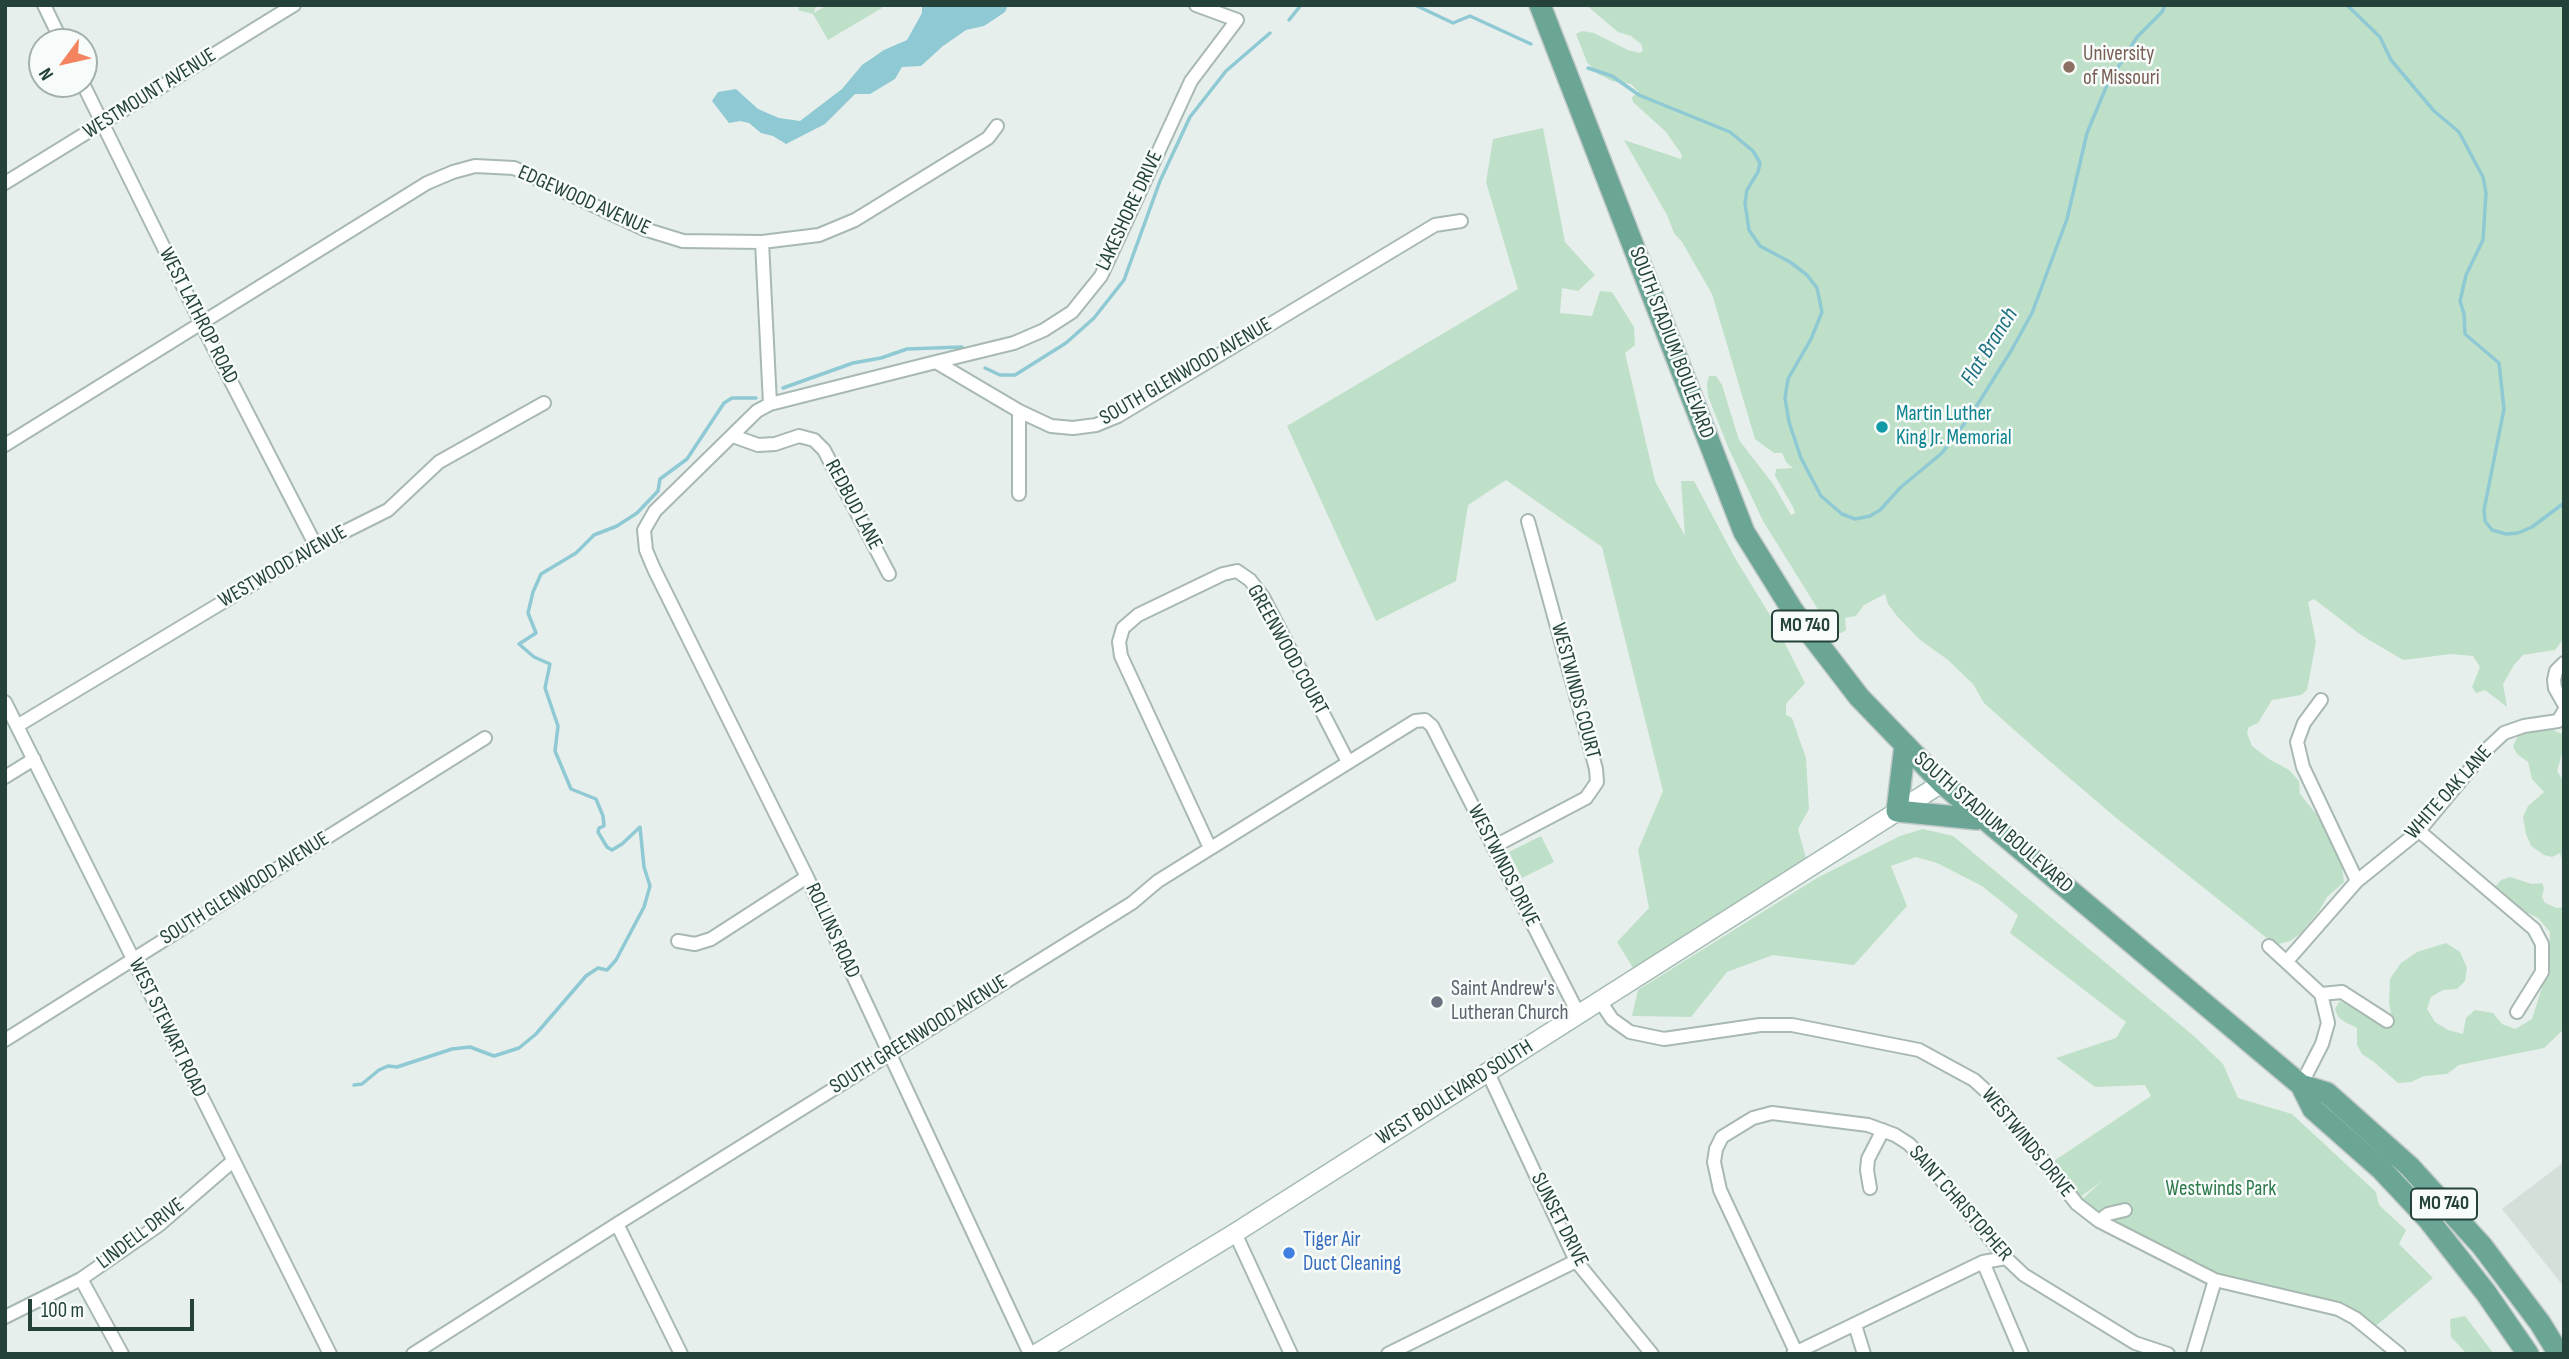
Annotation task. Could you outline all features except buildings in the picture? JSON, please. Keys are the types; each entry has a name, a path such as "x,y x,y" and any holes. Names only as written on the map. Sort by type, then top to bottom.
{"main road":[{"name":"SOUTH STADIUM BOULEVARD","path":"1540,5 1744,533 1793,611 1859,697 1942,783 2301,1085 2327,1093 2410,1167 2482,1245 2540,1323 2559,1354"},
{"path":"1905,745 1898,811 1977,819 1982,817"},
{"name":"WEST BOULEVARD SOUTH","path":"1037,1354 1235,1233 1942,783"},
{"name":"MO 740","path":"2301,1085 2313,1109 2382,1171 2428,1219 2486,1293 2528,1354"}],"street":[{"path":"44,5 55,28"},
{"name":"WESTMOUNT AVENUE","path":"5,183 294,5"},
{"name":"LAKESHORE DRIVE","path":"936,362 1014,343 1044,330 1072,312 1101,276 1191,81 1237,20 1196,5"},
{"name":"WEST LATHROP ROAD","path":"90,98 201,323 316,546"},
{"name":"EDGEWOOD AVENUE","path":"5,445 427,183 453,172 475,166 514,168 644,229 683,241 762,242 819,235 855,220 988,138 997,125"},
{"name":"SOUTH GLENWOOD AVENUE","path":"936,362 1019,411 1051,426 1073,428 1096,425 1118,416 1435,225 1461,221"},
{"path":"762,242 770,404"},
{"path":"733,436 757,411 770,404 936,362"},
{"name":"WESTWOOD AVENUE","path":"17,726 316,546 388,510 439,462 544,402"},
{"path":"1019,411 1019,494"},
{"name":"ROLLINS ROAD","path":"733,436 655,511 644,530 646,550 807,877 1030,1354"},
{"name":"REDBUD LANE","path":"733,436 758,445 775,444 799,436 814,440 824,450 889,574"},
{"name":"WESTWINDS COURT","path":"1493,847 1586,798 1597,782 1596,769 1528,522"},
{"name":"GREENWOOD COURT","path":"1210,848 1121,656 1119,642 1123,628 1138,615 1223,574 1237,571 1250,579 1263,597 1348,762"},
{"path":"2564,663 2556,671 2554,680 2564,704"},
{"path":"2321,700 2304,723 2297,742 2303,767 2357,881"},
{"name":"WEST STEWART ROAD","path":"5,702 330,1354"},
{"name":"WHITE OAK LANE","path":"2287,961 2357,881 2419,831 2504,733 2524,726 2558,721 2564,711"},
{"name":"WESTWINDS DRIVE","path":"1425,720 1432,726 1579,1015"},
{"name":"SOUTH GREENWOOD AVENUE","path":"413,1354 1132,903 1158,881 1210,848 1415,721 1425,720"},
{"name":"SOUTH GLENWOOD AVENUE","path":"5,1040 485,738"},
{"path":"5,777 33,759"},
{"path":"2419,831 2534,929 2542,944 2542,972 2517,1012"},
{"path":"678,941 695,944 711,939 807,877"},
{"path":"2269,946 2321,994 2328,1023 2322,1044 2301,1085"},
{"path":"2321,994 2342,992 2387,1021"},
{"name":"WESTWINDS DRIVE","path":"1600,1001 1612,1019 1630,1032 1664,1039 1760,1025 1792,1025 1919,1050 1963,1073 1997,1101 2077,1204 2099,1221 2215,1280 2338,1309 2355,1318 2399,1354"},
{"name":"SUNSET DRIVE","path":"1488,1073 1576,1261 1653,1354"},
{"name":"SAINT CHRISTOPHER","path":"1794,1353 1720,1190 1714,1162 1722,1137 1753,1118 1772,1113 1868,1125 1909,1144 2006,1258 2024,1275 2125,1337 2168,1354"},
{"path":"1870,1188 1868,1159 1883,1130"},
{"name":"LINDELL DRIVE","path":"5,1317 81,1279 159,1225 233,1161"},
{"path":"2099,1221 2108,1214 2125,1210"},
{"path":"617,1224 681,1354"},
{"path":"1235,1233 1291,1354"},
{"path":"1794,1353 1983,1262 2006,1258"},
{"path":"1388,1354 1576,1261"},
{"path":"1983,1262 2022,1354"},
{"path":"81,1279 122,1354"},
{"path":"2193,1354 2215,1280"},
{"path":"1855,1325 1864,1354"}],"shaded area":[{"path":"2564,1162 2564,1287 2502,1209"}],"green space":[{"path":"800,5 816,5 814,13 827,5 881,5 882,8 828,40 813,14 798,10"},
{"path":"1586,5 2564,5 2564,638 2555,650 2523,655 2514,665 2503,684 2507,707 2485,690 2476,693 2472,687 2480,667 2473,656 2451,654 2403,660 2361,635 2314,599 2308,602 2316,642 2307,690 2301,695 2272,700 2258,723 2249,727 2247,733 2252,746 2289,770 2299,781 2300,794 2321,820 2342,867 2344,882 2327,897 2301,933 2290,941 2279,944 2268,939 2115,817 1984,703 1973,684 1948,660 1919,639 1897,616 1888,604 1885,594 1864,605 1856,616 1845,618 1846,630 1841,633 1836,633 1824,619 1763,521 1728,447 1708,396 1709,376 1716,376 1722,385 1739,440 1773,484 1791,515 1795,513 1793,507 1775,476 1776,469 1793,468 1782,453 1774,453 1755,439 1712,294 1674,233 1667,215 1624,140 1681,159 1682,155 1666,132 1633,102 1632,97 1639,92 1631,84 1612,81 1598,74 1587,62 1576,34 1582,31 1594,33 1640,53 1643,50 1641,44 1631,36 1618,32"},
{"path":"1543,128 1565,242 1595,275 1578,291 1562,288 1560,313 1592,316 1600,291 1612,292 1634,327 1635,345 1625,353 1655,481 1685,536 1681,481 1694,481 1735,558 1773,620 1805,683 1786,704 1786,715 1792,718 1806,758 1809,809 1798,829 1806,858 1633,968 1617,942 1649,908 1638,850 1663,791 1602,547 1506,480 1468,505 1456,581 1376,621 1287,426 1518,289 1486,182 1493,139"},
{"path":"2540,729 2562,734 2564,747 2557,771 2562,779 2564,798 2564,868 2560,853 2552,857 2531,846 2523,817 2528,806 2544,792 2532,779 2528,762 2517,754 2513,746 2519,734"},
{"name":"Westwinds Park","path":"1923,829 1953,836 2195,1037 2223,1064 2238,1098 2292,1114 2376,1192 2379,1205 2406,1230 2399,1244 2433,1278 2371,1330 2355,1318 2215,1280 2077,1204 2102,1181 2079,1198 2051,1163 2151,1096 2145,1085 2095,1087 2056,1058 2116,1038 2126,1022 2010,933 2018,915 1982,886 1937,863 1916,857 1891,866 1907,906 1854,965 1773,955 1727,972 1691,1017 1632,1016 1638,990 1817,878 1900,836"},
{"path":"1541,836 1554,862 1522,878 1509,852"},
{"path":"2510,877 2532,884 2542,883 2545,903 2557,908 2564,907 2564,1029 2544,1048 2459,1065 2447,1074 2424,1076 2411,1082 2398,1083 2362,1054 2357,1045 2357,1028 2338,1017 2335,1009 2339,1002 2349,1003 2389,1027 2392,1018 2389,1003 2390,979 2401,963 2417,952 2446,943 2460,952 2467,968 2465,981 2457,989 2443,990 2431,997 2427,1009 2435,1022 2448,1030 2463,1034 2466,1018 2475,1010 2493,1013 2502,1024 2515,1029 2532,1019 2549,965 2550,932 2538,918 2502,898 2495,887 2501,880"},
{"path":"2465,1316 2494,1354 2467,1354 2451,1337 2450,1319"}],"water":[{"path":"922,5 1008,5 1005,12 984,26 966,30 921,66 902,67 895,79 870,94 855,94 825,124 786,144 761,133 749,123 729,123 712,101 718,92 736,89 758,109 779,118 800,121 842,89 862,65 884,50 907,40 922,13"}],"waterway":[{"path":"1289,20 1301,5"},
{"name":"Flat Branch","path":"1415,5 1453,23 1470,16 1531,44"},
{"name":"Flat Branch","path":"1588,68 1612,76 1639,95 1730,132 1753,151 1760,163 1758,172 1747,190 1745,203 1749,230 1760,246 1790,262 1807,275 1817,288 1822,312 1811,339 1788,379 1785,398 1789,422 1801,458 1821,496 1842,514 1855,519 1870,516 1880,510 1901,487 1942,453 1971,415 2011,351 2032,313 2067,219 2087,133 2107,85 2137,37 2162,12 2165,5"},
{"name":"Flat Branch","path":"2347,5 2380,37 2391,60 2434,111 2459,132 2483,177 2486,193 2483,240 2466,275 2460,301 2465,334 2499,363 2504,409 2484,510 2485,521 2492,530 2506,534 2518,533 2532,527 2564,503"},
{"path":"985,368 1000,375 1015,375 1066,343 1094,318 1124,280 1160,181 1190,117 1226,71 1270,33"},
{"path":"783,388 853,363 881,358 907,349 962,347"},
{"path":"354,1085 362,1084 388,1066 397,1067 452,1049 470,1047 494,1056 519,1048 536,1034 586,976 598,968 607,970 616,960 644,907 650,886 644,867 640,827 622,844 612,850 607,847 598,832 599,828 604,826 596,799 571,789 555,751 558,726 545,688 550,664 534,657 519,644 536,633 528,613 541,574 576,553 594,535 617,526 637,513 658,491 660,479 687,459 724,403 732,398 756,398"}],"place":[{"name":"University of Missouri","path":"2069,67"},
{"name":"Martin Luther King Jr. Memorial","path":"1882,427"},
{"name":"Saint Andrew's Lutheran Church","path":"1437,1002"},
{"name":"Tiger Air Duct Cleaning","path":"1289,1253"}]}
